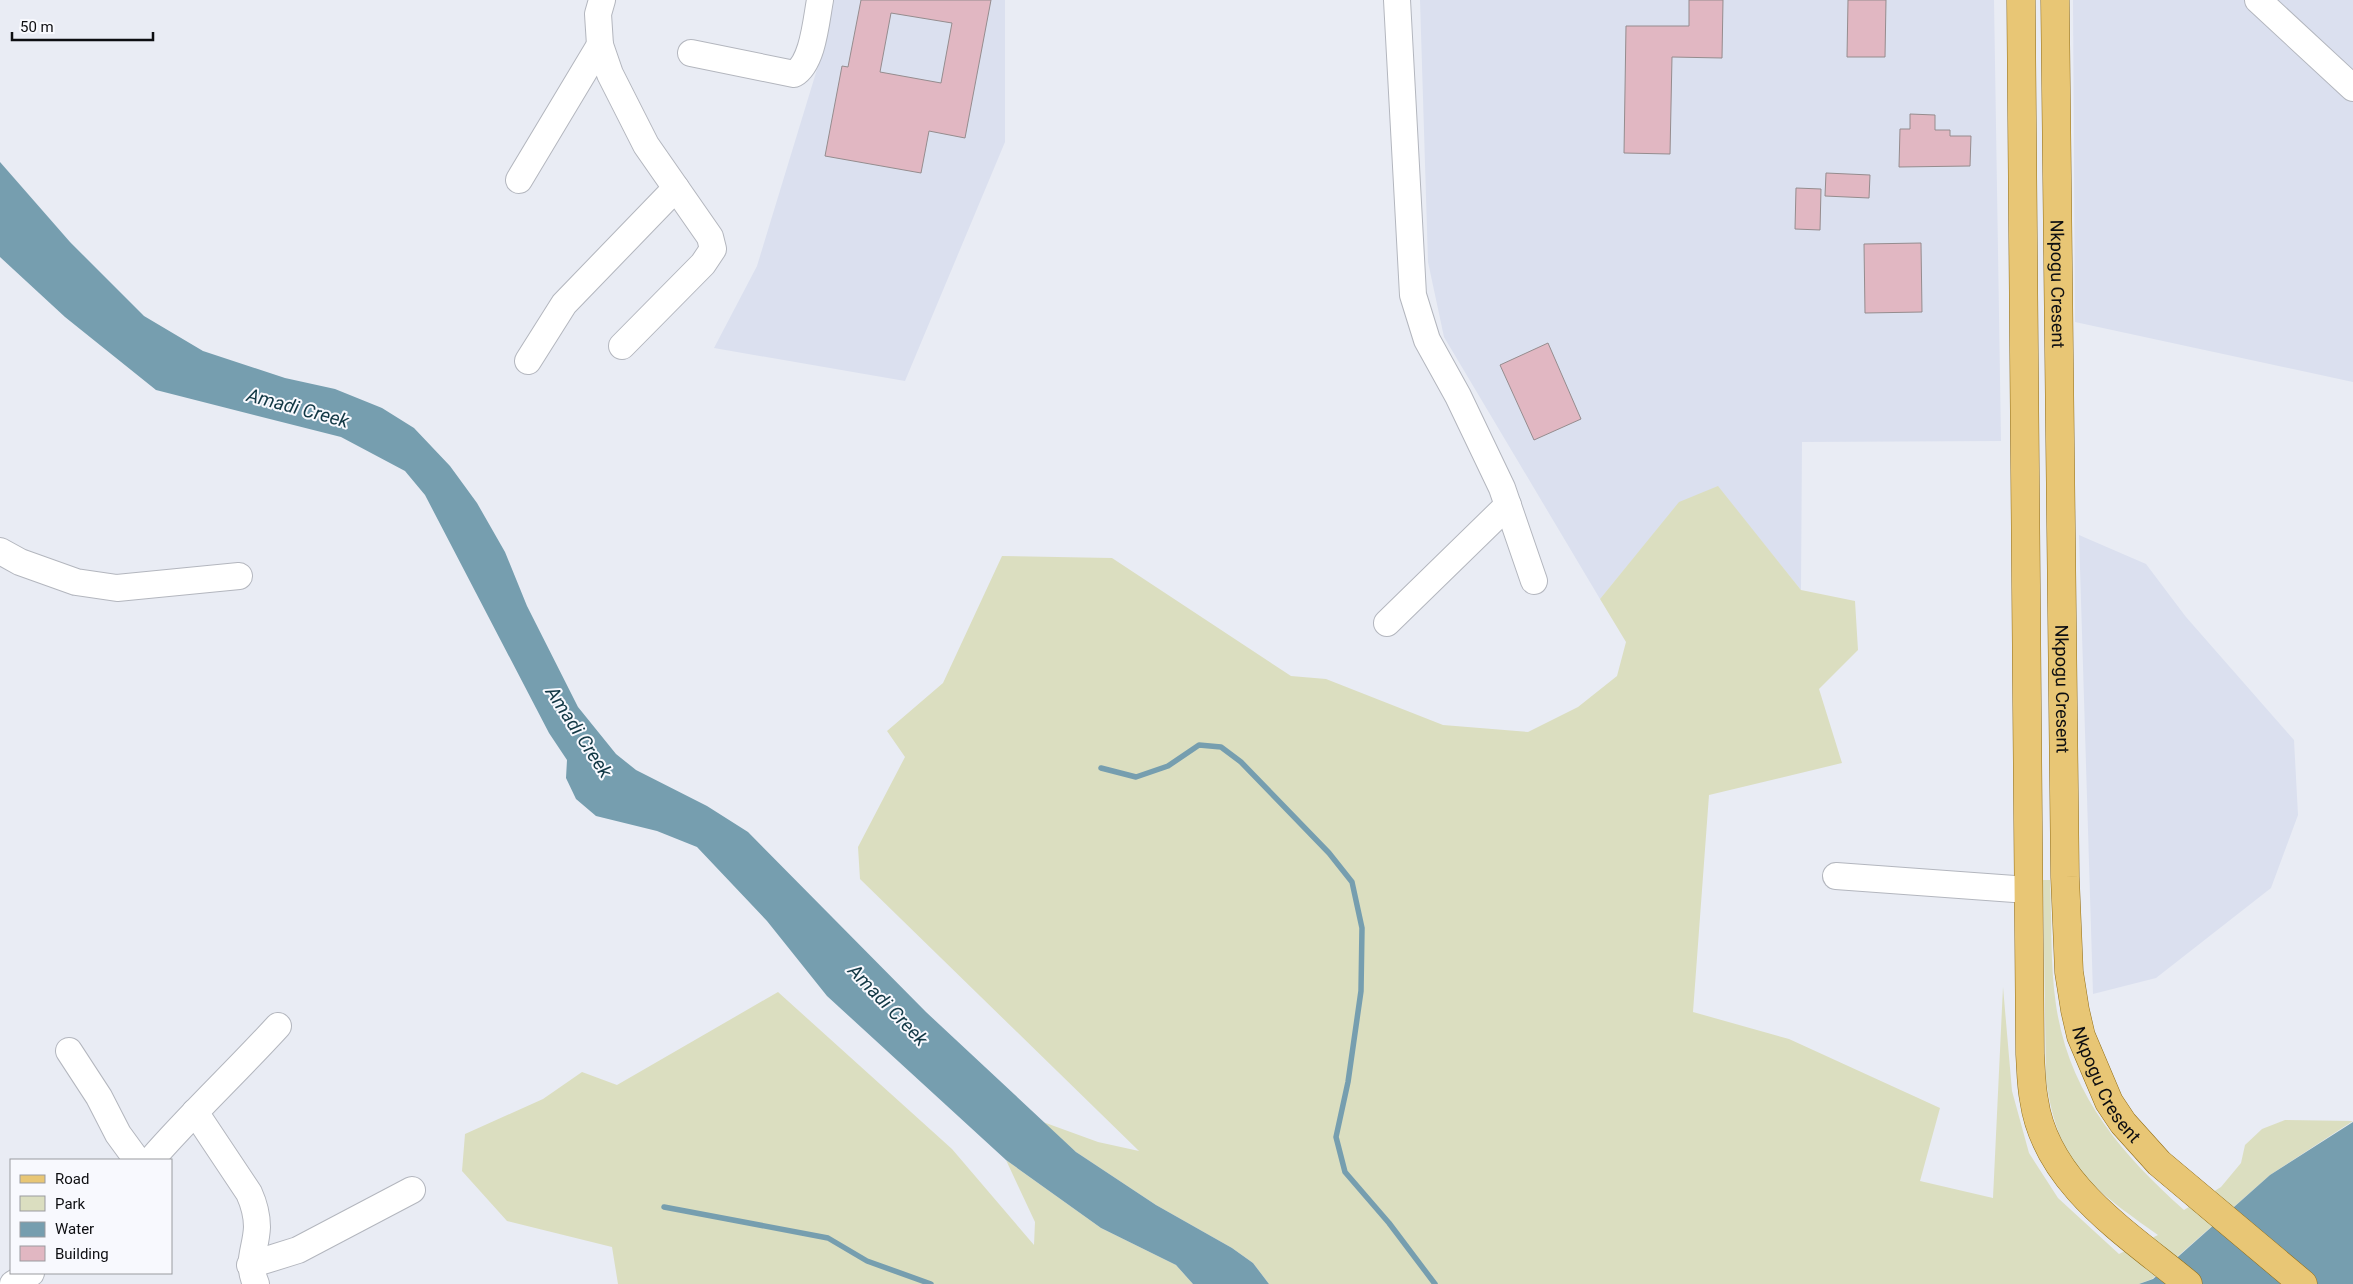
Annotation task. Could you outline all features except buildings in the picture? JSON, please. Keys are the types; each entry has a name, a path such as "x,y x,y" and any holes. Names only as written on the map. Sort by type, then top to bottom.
{"main road":[{"name":"Nkpogu Cresent","path":"2021,0 2028,890 2030,1054 2034,1101 2044,1134 2054,1157 2072,1182 2102,1212 2188,1284"},
{"name":"Nkpogu Cresent","path":"2054,0 2064,876 2068,972 2081,1036 2109,1102 2123,1123 2159,1163 2303,1284"}],"street":[{"path":"602,0 598,14 600,45 610,74 646,145 710,237 713,249 703,264 622,346"},
{"path":"691,53 794,74 802,70 807,60 820,0"},
{"path":"1397,0 1413,294 1427,340 1458,396 1493,467 1534,581"},
{"path":"2258,0 2353,88"},
{"path":"518,180 600,45"},
{"path":"528,361 564,304 676,188"},
{"path":"1388,623 1508,505"},
{"path":"0,551 20,562 76,582 117,588 239,576"},
{"path":"1836,876 2028,890"},
{"path":"152,1159 278,1026"},
{"path":"69,1051 99,1097 118,1134 136,1159"},
{"path":"195,1112 249,1193 255,1206 257,1226 253,1275"},
{"path":"253,1275 412,1190"},
{"path":"13,1284 29,1274"}],"shaded area":[{"path":"833,0 1005,0 1005,142 905,381 714,348 757,266 825,43"},
{"path":"1420,0 1994,0 2001,441 1802,442 1801,590 1718,487 1679,503 1600,599 1444,337 1428,262"},
{"path":"2073,0 2353,0 2353,382 2075,322"},
{"path":"2079,535 2146,564 2186,617 2294,740 2298,815 2271,888 2156,978 2093,994"}],"green space":[{"path":"1718,486 1801,590 1855,601 1858,650 1819,689 1842,763 1709,795 1693,1012 1789,1039 1940,1108 1920,1181 1993,1198 2003,987 2012,1091 2029,1153 2058,1198 2119,1254 2158,1235 2114,1203 2081,1172 2069,1154 2059,1133 2046,1079 2043,880 2050,880 2054,990 2063,1037 2072,1066 2085,1094 2119,1143 2139,1166 2184,1210 2221,1187 2241,1163 2245,1145 2262,1129 2285,1120 2353,1121 2270,1175 2152,1279 2139,1284 1269,1284 1253,1263 1232,1248 1156,1205 1076,1152 1043,1122 1098,1142 1139,1151 860,879 858,847 905,757 887,731 943,683 1002,556 1112,558 1291,676 1326,679 1443,725 1528,732 1578,707 1617,676 1626,642 1600,599 1679,502"},
{"path":"778,992 952,1149 1034,1245 1035,1222 1006,1160 1101,1228 1176,1265 1193,1284 618,1284 612,1247 507,1221 462,1171 465,1134 543,1099 582,1072 617,1085"}],"water":[{"name":"Amadi Creek","path":"0,162 70,242 144,316 203,351 285,378 335,389 382,408 414,428 450,466 477,503 505,552 527,606 578,707 616,754 636,770 707,806 748,832 926,1012 1076,1152 1156,1205 1232,1248 1253,1263 1269,1284 1193,1284 1176,1265 1101,1228 1006,1160 827,996 767,921 697,847 657,831 596,816 576,799 566,778 567,760 549,733 425,495 405,471 341,437 156,390 65,317 0,257"},
{"path":"2353,1122 2353,1284 2139,1284 2153,1279 2270,1175"}],"waterway":[{"path":"1101,768 1136,777 1168,766 1199,745 1221,747 1241,762 1329,853 1352,882 1362,928 1361,991 1348,1082 1336,1137 1345,1172 1389,1223 1435,1284"},
{"path":"664,1207 828,1238 867,1261 931,1284"}]}
